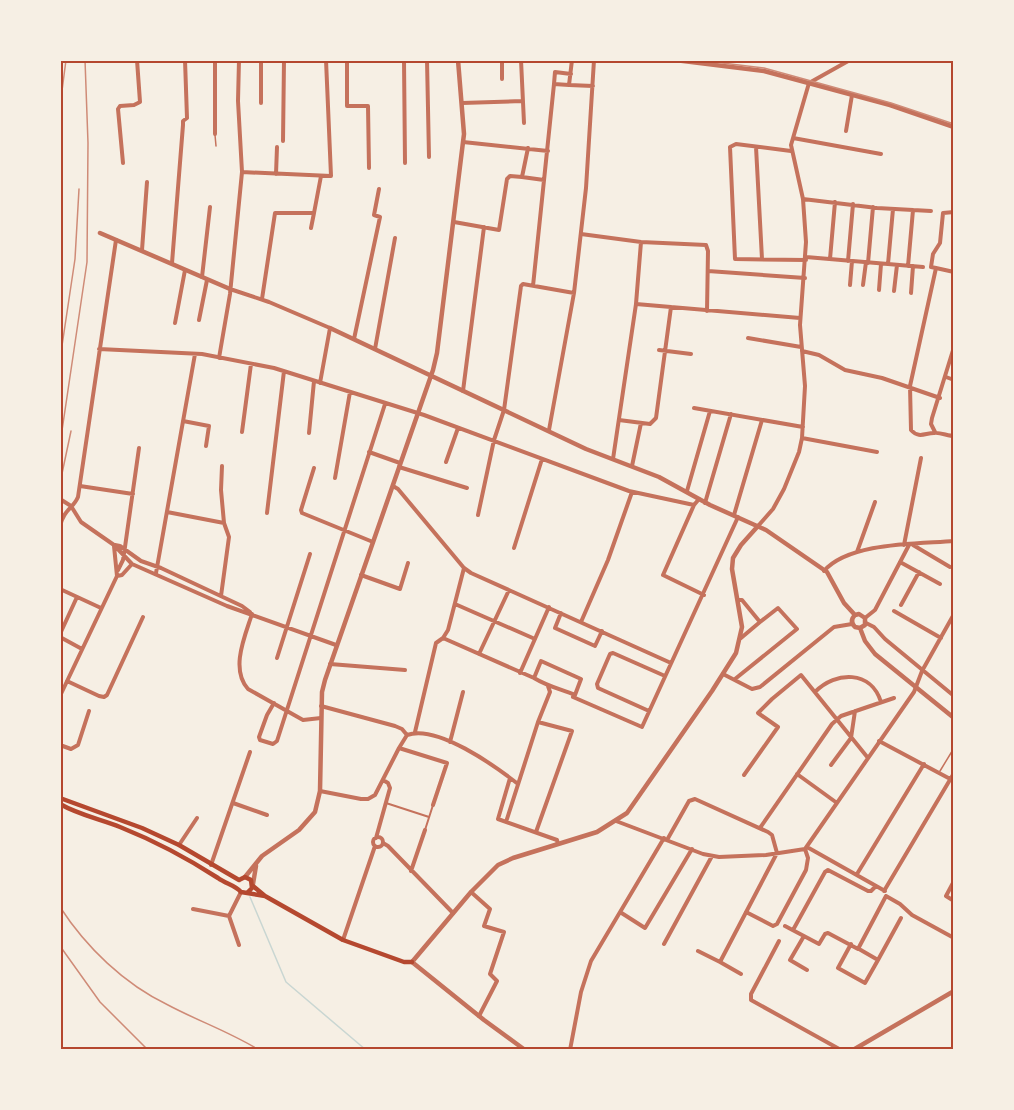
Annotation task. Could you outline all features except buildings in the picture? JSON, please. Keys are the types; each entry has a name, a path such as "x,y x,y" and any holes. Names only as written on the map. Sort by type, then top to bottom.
{"main road":[{"path":"60,798 142,828 239,880"},
{"path":"60,804 147,838 184,856 223,882 265,896"},
{"path":"239,880 245,877 249,879 265,896 343,940 404,962 412,962"},
{"path":"239,880 239,889"},
{"path":"248,892 253,885"}],"street":[{"path":"123,163 118,109 120,106 140,102 137,60"},
{"path":"172,263 183,121 187,118 185,60"},
{"path":"215,60 215,134"},
{"path":"219,358 230,289 242,172 238,101 239,60"},
{"path":"261,60 261,104"},
{"path":"283,141 284,60"},
{"path":"242,172 331,176 326,60"},
{"path":"347,60 347,106 369,106 369,168"},
{"path":"404,60 405,163"},
{"path":"428,60 429,158"},
{"path":"245,877 262,856 299,830 312,817 317,807 320,791 321,692 437,353 463,142 458,60"},
{"path":"502,60 502,79"},
{"path":"520,60 524,123"},
{"path":"569,85 572,60"},
{"path":"549,430 574,293 586,188 594,60"},
{"path":"675,60 733,63 852,95 954,128"},
{"path":"525,1050 412,962 471,892 498,865 513,858 597,832 627,813 736,653 741,638 741,619 732,569 733,558 741,545 773,509 795,464 802,438 805,386 800,318 806,259 803,199 792,151 793,138 809,84 850,60"},
{"path":"533,286 555,72 571,74"},
{"path":"554,84 592,86"},
{"path":"846,131 852,95"},
{"path":"462,103 522,101"},
{"path":"793,138 881,154"},
{"path":"463,142 548,151"},
{"path":"792,151 736,144 730,147 735,259 830,259 923,267"},
{"path":"276,174 277,147"},
{"path":"756,147 762,259"},
{"path":"522,177 528,148"},
{"path":"311,228 321,176"},
{"path":"453,222 499,230 507,179 510,176 544,180"},
{"path":"142,250 147,182"},
{"path":"354,339 380,217 374,215 379,189"},
{"path":"803,199 931,211"},
{"path":"830,259 835,202"},
{"path":"850,285 853,204"},
{"path":"863,285 873,206"},
{"path":"199,320 205,278 210,207"},
{"path":"888,264 893,209"},
{"path":"911,293 913,210"},
{"path":"954,212 942,213 940,243 933,254 931,267 954,272"},
{"path":"262,299 275,213 314,213"},
{"path":"463,391 484,227"},
{"path":"103,234 230,289 262,299 330,328 504,410 659,477 705,503 758,526 824,571 833,581 844,603 855,615 859,614 922,671 954,696"},
{"path":"581,234 641,242 706,245 708,251 706,310"},
{"path":"375,349 395,238"},
{"path":"60,526 64,513 77,501 80,486 116,239"},
{"path":"613,459 636,304 641,242"},
{"path":"879,290 881,264"},
{"path":"894,291 897,265"},
{"path":"936,268 910,386 911,430 922,436 935,432 945,436 954,436"},
{"path":"175,323 185,270"},
{"path":"708,271 805,278"},
{"path":"478,515 494,440 504,410 521,286 523,284 574,293"},
{"path":"636,304 800,318"},
{"path":"619,420 650,424 656,418 670,307"},
{"path":"320,383 330,328"},
{"path":"748,338 802,349 819,355 845,370 910,386 940,398"},
{"path":"935,432 931,424 954,346"},
{"path":"99,349 195,354 284,372 417,413 632,492 694,505"},
{"path":"659,350 691,354"},
{"path":"156,573 195,354"},
{"path":"242,432 251,364"},
{"path":"267,513 284,372"},
{"path":"945,377 954,380"},
{"path":"309,433 314,381"},
{"path":"335,478 350,392"},
{"path":"274,704 262,727 260,740 273,744 277,741 385,403"},
{"path":"694,408 803,427"},
{"path":"687,491 710,411"},
{"path":"705,503 731,414"},
{"path":"534,678 541,662 581,679 573,697 642,727 704,595 736,516 762,420"},
{"path":"183,421 209,426 206,446"},
{"path":"632,466 641,423"},
{"path":"446,462 458,428"},
{"path":"802,438 877,452"},
{"path":"117,570 125,550 139,448"},
{"path":"369,452 467,488"},
{"path":"860,628 875,610 908,545 921,458"},
{"path":"514,548 542,459"},
{"path":"221,596 229,537 224,523 221,490 222,466"},
{"path":"314,468 302,513 373,542"},
{"path":"80,486 133,494"},
{"path":"393,486 398,489 464,568 671,663"},
{"path":"581,622 608,560 632,492"},
{"path":"60,499 71,506 81,522 114,545 132,564 226,606 336,645"},
{"path":"699,499 694,505 663,576 704,595"},
{"path":"857,553 875,501"},
{"path":"167,512 224,523"},
{"path":"824,571 832,563 857,553 954,541"},
{"path":"114,545 120,546 130,555 242,606 252,614"},
{"path":"60,696 117,576 114,545"},
{"path":"908,545 950,567"},
{"path":"277,658 310,554"},
{"path":"130,555 132,564"},
{"path":"900,562 940,584"},
{"path":"361,575 400,589 408,563"},
{"path":"117,576 122,575 132,564"},
{"path":"415,732 436,643 448,630 464,568"},
{"path":"901,605 919,572"},
{"path":"60,589 102,608"},
{"path":"479,654 509,589"},
{"path":"77,597 60,636 82,649"},
{"path":"738,600 742,600 760,622"},
{"path":"455,604 535,639"},
{"path":"520,673 549,607"},
{"path":"735,679 797,629 778,608 741,638"},
{"path":"894,611 941,638"},
{"path":"561,613 555,628 596,646 602,632"},
{"path":"252,614 243,644 239,675 242,682 248,688 303,720 321,718"},
{"path":"746,912 773,926 777,924 806,870 808,858 806,848 916,687 922,671 952,624 954,614"},
{"path":"852,624 855,615"},
{"path":"67,681 99,696 107,695 143,617"},
{"path":"723,674 752,689 760,687 834,627 852,624 860,628"},
{"path":"860,628 865,641 875,654 954,718"},
{"path":"443,638 548,686 575,695"},
{"path":"649,711 598,688 597,684 610,654 613,653 665,676"},
{"path":"330,664 405,670"},
{"path":"744,775 778,727 758,713 801,675 868,758"},
{"path":"815,692 837,677 852,677 877,691 881,702"},
{"path":"506,822 550,692 548,686"},
{"path":"450,742 463,692"},
{"path":"760,828 837,719 894,698"},
{"path":"321,706 402,729 407,735"},
{"path":"60,745 71,749 78,745 89,711"},
{"path":"831,765 851,738 855,711"},
{"path":"536,832 572,731 538,722"},
{"path":"320,791 368,799 375,795 407,735 415,732 450,742 473,752 518,784"},
{"path":"879,741 952,779"},
{"path":"399,748 447,763 411,871"},
{"path":"211,865 250,752"},
{"path":"857,874 924,764"},
{"path":"884,891 954,773"},
{"path":"797,774 837,803"},
{"path":"510,778 498,819 557,840 558,844"},
{"path":"343,940 375,846 373,842 390,788 383,780"},
{"path":"570,1050 584,977 596,951 691,799 772,835 777,853 720,962"},
{"path":"233,802 267,815"},
{"path":"386,803 429,817"},
{"path":"179,846 197,819"},
{"path":"616,821 712,856 732,857 806,848 857,874 884,891 886,896 900,904 912,915 954,938"},
{"path":"376,838 381,838 383,843 453,913"},
{"path":"375,846 380,847 383,843"},
{"path":"620,912 645,928 692,849"},
{"path":"664,944 712,856"},
{"path":"253,885 257,863"},
{"path":"793,930 828,870 868,891 876,886"},
{"path":"954,880 946,896 954,901"},
{"path":"239,889 229,916 239,945"},
{"path":"471,892 490,909 484,926 504,932 490,974 497,981 479,1016"},
{"path":"858,949 886,896"},
{"path":"193,909 229,916"},
{"path":"851,945 838,968 865,983 901,918"},
{"path":"785,926 819,944 828,933 878,960"},
{"path":"804,936 790,960 807,970"},
{"path":"779,941 751,994 751,1000 841,1050"},
{"path":"698,951 741,974"},
{"path":"853,1050 954,991"}],"lane":[{"path":"215,134 216,146"},
{"path":"940,772 954,748"}],"waterway":[{"path":"250,897 286,982 366,1050"}],"tram line":[{"path":"697,60 764,68 891,103 954,124"}],"railway":[{"path":"60,106 66,60"},
{"path":"60,444 87,262 88,143 85,60"},
{"path":"60,359 75,259 79,189"},
{"path":"60,483 71,431"},
{"path":"60,907 94,950 136,986 168,1005 259,1050"},
{"path":"60,946 100,1002 148,1050"}]}
